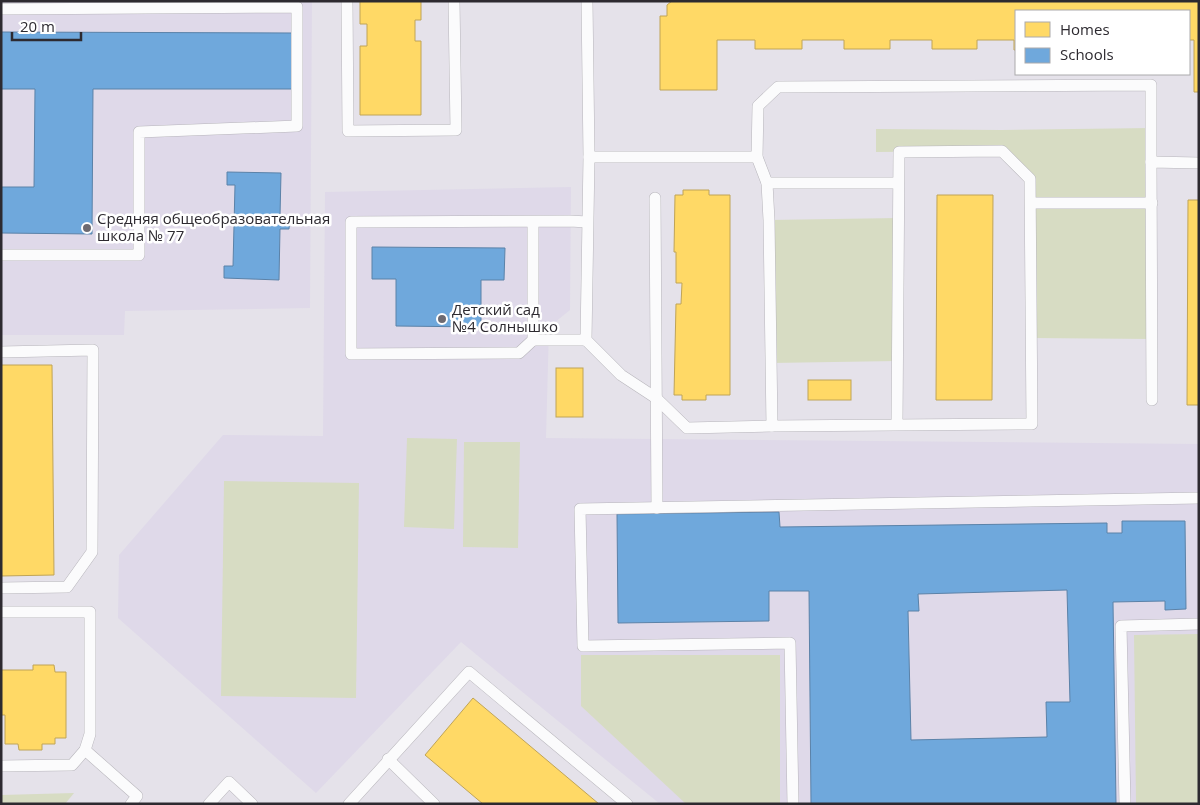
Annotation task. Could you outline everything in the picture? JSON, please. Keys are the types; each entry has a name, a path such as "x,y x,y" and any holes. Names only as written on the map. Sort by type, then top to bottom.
{"lane":[{"path":"347,1 348,131 456,130 454,1"},
{"path":"586,340 589,157 587,1"},
{"path":"1,9 297,7 297,126 138,132 138,255 1,255"},
{"path":"772,426 767,183 757,157 758,106 778,87 1151,86 1152,400"},
{"path":"588,222 351,222 351,354 519,353 533,340 586,340 621,375 656,398 687,428 897,424 1032,424 1032,203 1030,179 1002,151 899,152 897,424"},
{"path":"589,157 757,157"},
{"path":"1151,162 1199,163"},
{"path":"767,183 898,183"},
{"path":"655,198 657,508"},
{"path":"1032,203 1152,203"},
{"path":"533,222 533,340"},
{"path":"1,352 94,350 92,552 67,588 1,588"},
{"path":"793,804 790,643 583,646 580,509 1199,498"},
{"path":"1,612 90,612 90,734 86,750 72,765 1,766"},
{"path":"1125,804 1121,626 1199,624"},
{"path":"349,804 469,672 627,804"},
{"path":"86,750 137,796 130,804"},
{"path":"388,759 434,804"},
{"path":"209,804 229,782 252,804"}],"shaded area":[{"name":"Средняя общеобразовательная школа № 77","path":"1,1 312,1 310,308 125,311 124,335 1,335"},
{"path":"571,187 570,310 549,327 546,438 1199,444 1199,804 660,804 461,642 316,793 118,618 119,555 223,435 323,436 325,192"}],"green space":[{"path":"1151,128 1152,339 1032,338 1030,179 1002,151 876,152 876,129"},
{"path":"898,218 897,361 771,363 769,220"},
{"path":"407,438 457,439 454,529 404,527"},
{"path":"464,442 520,442 518,548 463,547"},
{"path":"224,481 359,483 356,698 221,696"},
{"path":"1199,634 1199,804 1136,804 1134,635"},
{"path":"581,655 780,655 780,804 686,804 581,706"},
{"path":"74,793 65,804 1,804 1,795"}],"building: Homes":[{"path":"360,1 421,1 421,20 415,20 415,41 421,41 421,115 360,115 360,46 367,46 367,24 360,24"},
{"path":"672,1 1199,1 1199,92 1194,92 1194,40 1190,40 1190,10 1015,10 1015,50 1014,40 977,40 977,49 932,49 932,40 890,40 890,49 844,49 844,40 802,40 802,49 755,49 755,40 717,40 717,90 660,90 660,16 667,16 667,5"},
{"path":"683,190 709,190 709,195 730,195 730,395 706,395 706,400 682,400 682,395 674,395 676,304 681,304 682,283 676,283 676,252 674,252 675,195 683,195"},
{"path":"937,195 993,195 992,400 936,400"},
{"path":"1188,200 1199,200 1199,405 1187,405"},
{"path":"1,365 52,365 54,575 1,576"},
{"path":"556,368 583,368 583,417 556,417"},
{"path":"808,380 851,380 851,400 808,400"},
{"path":"33,665 54,665 55,672 66,672 66,738 55,738 55,744 42,744 42,750 19,750 18,744 5,744 5,715 1,715 1,670 33,670"},
{"path":"473,698 599,804 483,804 425,755"}],"building: Schools":[{"path":"1,32 293,33 293,89 93,89 92,234 1,233 1,187 34,187 35,89 1,89"},
{"path":"227,172 281,173 280,216 290,216 289,229 280,229 279,280 224,278 224,266 233,266 235,185 227,185"},
{"path":"372,247 505,248 504,280 481,280 481,327 396,326 396,279 372,279"},
{"path":"779,512 780,527 1107,523 1107,533 1122,533 1122,521 1185,521 1186,609 1165,610 1165,601 1113,602 1116,804 811,804 809,591 769,591 769,621 618,623 617,514","holes":["1067,590 1070,702 1046,702 1047,737 911,740 908,611 919,611 918,594"]}],"place":[{"name":"Средняя общеобразовательная школа № 77","path":"87,228"},
{"name":"Детский сад №4 Солнышко","path":"442,319"}]}
